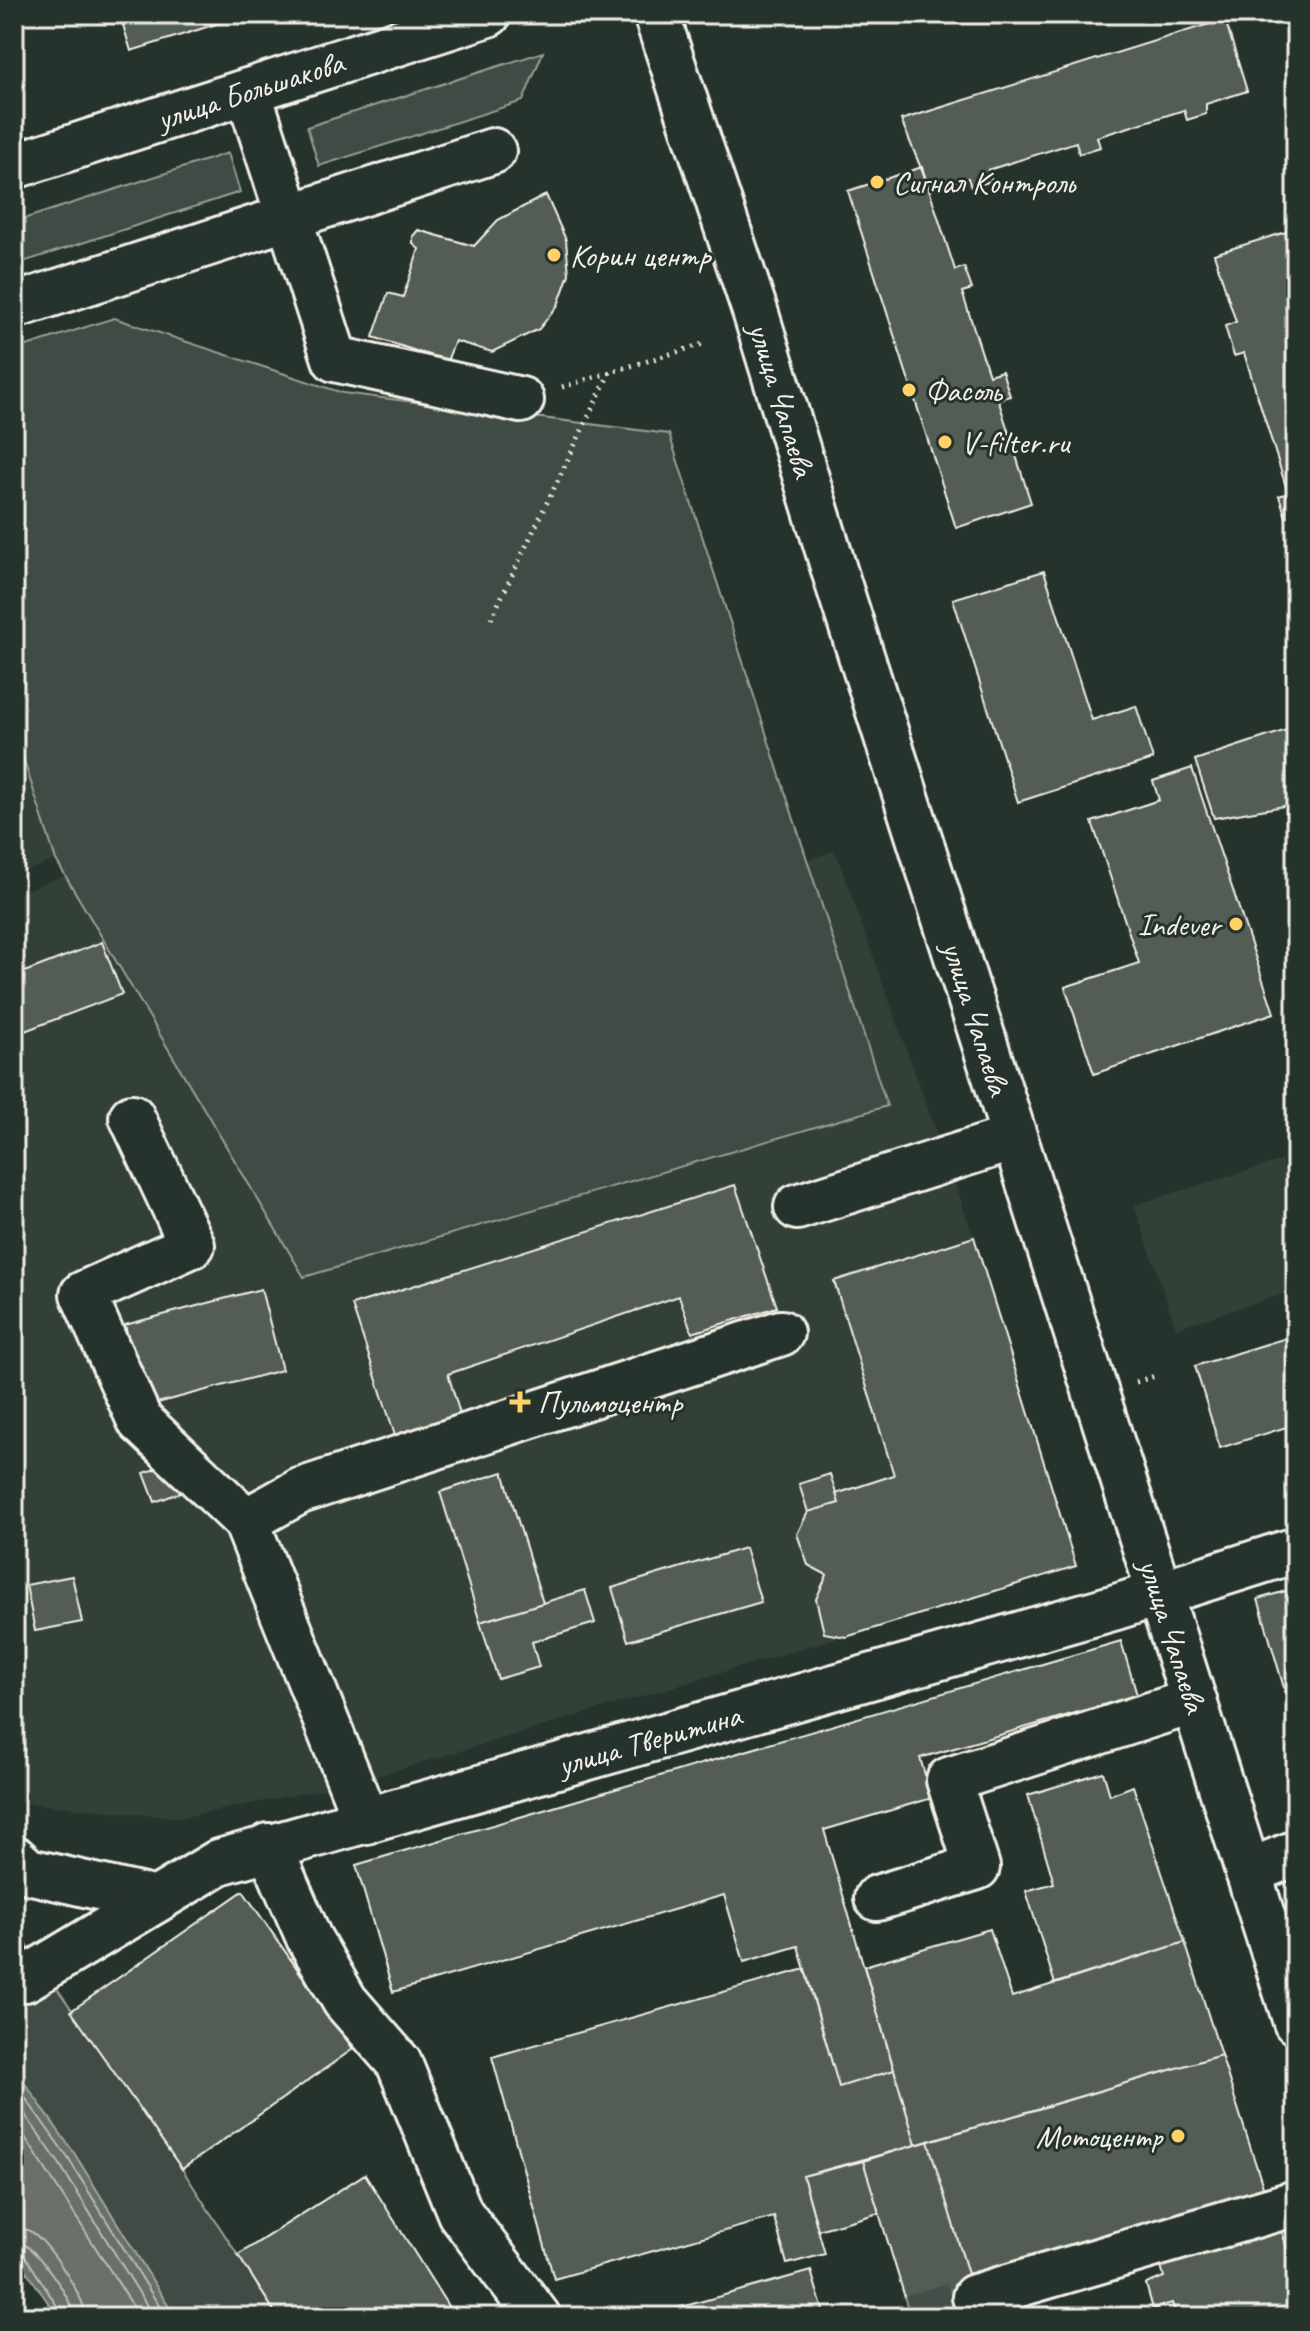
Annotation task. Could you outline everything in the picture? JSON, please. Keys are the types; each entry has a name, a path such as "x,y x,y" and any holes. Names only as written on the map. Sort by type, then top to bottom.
{"main road":[{"name":"улица Большакова","path":"14,166 488,14"},
{"name":"улица Чапаева","path":"656,14 755,311 1296,2022"},
{"path":"248,91 335,359 521,400"},
{"path":"14,306 493,151"},
{"path":"132,1117 192,1245 83,1294 140,1421 246,1521 366,1821"},
{"path":"797,1207 1014,1138"},
{"path":"246,1521 300,1491 781,1333"},
{"name":"улица Тверитина","path":"25,1979 219,1862 1159,1594 1296,1550"},
{"path":"877,1898 977,1867 949,1780 1194,1701"},
{"path":"269,1846 309,1938 345,2001 399,2063 460,2213 538,2317"},
{"path":"1248,1872 1296,1853"},
{"path":"14,1858 28,1871 156,1900"},
{"path":"975,2297 1296,2203"}],"path":[{"path":"521,400 703,344"},
{"path":"491,619 610,372"}],"shaded area":[{"path":"543,52 523,101 319,166 307,127"},
{"path":"228,153 240,192 14,265 14,222"},
{"path":"114,318 343,393 669,434 887,1106 304,1277 56,860 14,730 14,350"},
{"path":"14,730 56,860 14,875"},
{"name":"Пульмоцентр","path":"835,850 974,1237 1076,1566 354,1783 180,1818 14,1802 14,895 114,856 215,1082"},
{"path":"1296,1156 1296,1290 1176,1328 1134,1205"},
{"path":"14,1926 182,2169 278,2317 175,2317 74,2153 14,2068"}],"water":[{"path":"14,2068 74,2153 175,2317 58,2317 14,2253"}],"building":[{"path":"158,14 248,14 131,51 123,25"},
{"path":"1225,19 1247,91 1206,104 1206,114 1187,120 1184,110 1097,137 1100,147 1079,154 1076,142 988,170 992,181 971,187 968,178 930,190 901,120"},
{"path":"922,167 955,270 964,267 972,289 962,292 989,375 1002,371 1010,396 998,399 1031,503 956,528 848,191"},
{"path":"546,195 566,240 569,274 558,305 539,329 492,352 455,341 447,361 373,337 388,293 403,297 419,249 413,244 413,236 418,230 474,246 498,220"},
{"path":"1286,232 1296,263 1296,514 1286,517 1279,496 1288,493 1244,353 1234,356 1225,326 1236,322 1214,254"},
{"path":"1044,571 1092,720 1136,706 1153,759 1018,802 953,599"},
{"path":"1296,727 1296,804 1214,818 1195,760"},
{"path":"1192,768 1274,1013 1094,1074 1065,987 1139,963 1092,822 1159,800 1153,781"},
{"path":"102,942 122,994 14,1035 14,976"},
{"path":"735,1185 777,1307 692,1333 679,1296 448,1374 460,1414 395,1435 352,1305"},
{"path":"974,1237 1076,1566 846,1637 824,1633 816,1599 827,1575 808,1565 797,1534 808,1512 839,1503 836,1494 894,1475 834,1281"},
{"path":"261,1289 282,1370 146,1406 125,1325"},
{"path":"1296,1335 1296,1424 1220,1448 1195,1366"},
{"path":"14,1376 21,1394 14,1397"},
{"path":"171,1463 182,1492 155,1502 144,1473"},
{"path":"503,1472 543,1603 480,1622 440,1492"},
{"path":"830,1474 839,1503 808,1512 799,1484"},
{"path":"745,1548 761,1602 628,1641 612,1588"},
{"path":"72,1576 82,1622 35,1631 26,1585"},
{"path":"1296,1588 1296,1729 1258,1599"},
{"path":"585,1590 595,1623 532,1642 539,1667 498,1679 480,1622"},
{"path":"1121,1641 1137,1695 920,1758 932,1798 824,1830 894,2070 839,2087 798,1946 744,1962 724,1895 393,1992 356,1865"},
{"path":"1103,1772 1110,1795 1133,1786 1185,1942 1055,1984 1026,1891 1054,1883 1028,1795"},
{"path":"243,1891 353,2049 182,2169 71,2011"},
{"path":"990,1929 1012,1997 1185,1942 1221,2055 916,2145 864,1966"},
{"path":"805,1969 839,2087 894,2070 916,2145 803,2176 825,2254 787,2264 774,2217 554,2279 492,2057"},
{"path":"1221,2055 1264,2190 968,2274 928,2141"},
{"path":"928,2141 981,2317 911,2317 863,2161"},
{"path":"863,2161 879,2213 818,2230 803,2176"},
{"path":"365,2174 455,2317 278,2317 238,2255"},
{"path":"1280,2225 1296,2279 1296,2317 1177,2317 1172,2303 1153,2309 1146,2284 1164,2277 1160,2264"},
{"path":"811,2271 825,2317 649,2316"}],"tunnel":[{"path":"911,2317 975,2297"}],"place":[{"name":"Сигнал Контроль","path":"877,182"},
{"name":"Корин центр","path":"554,255"},
{"name":"Фасоль","path":"909,390"},
{"name":"V-filter.ru","path":"945,442"},
{"name":"Indever","path":"1236,924"},
{"name":"Пульмоцентр","path":"520,1402"},
{"name":"Мотоцентр","path":"1178,2136"}]}
